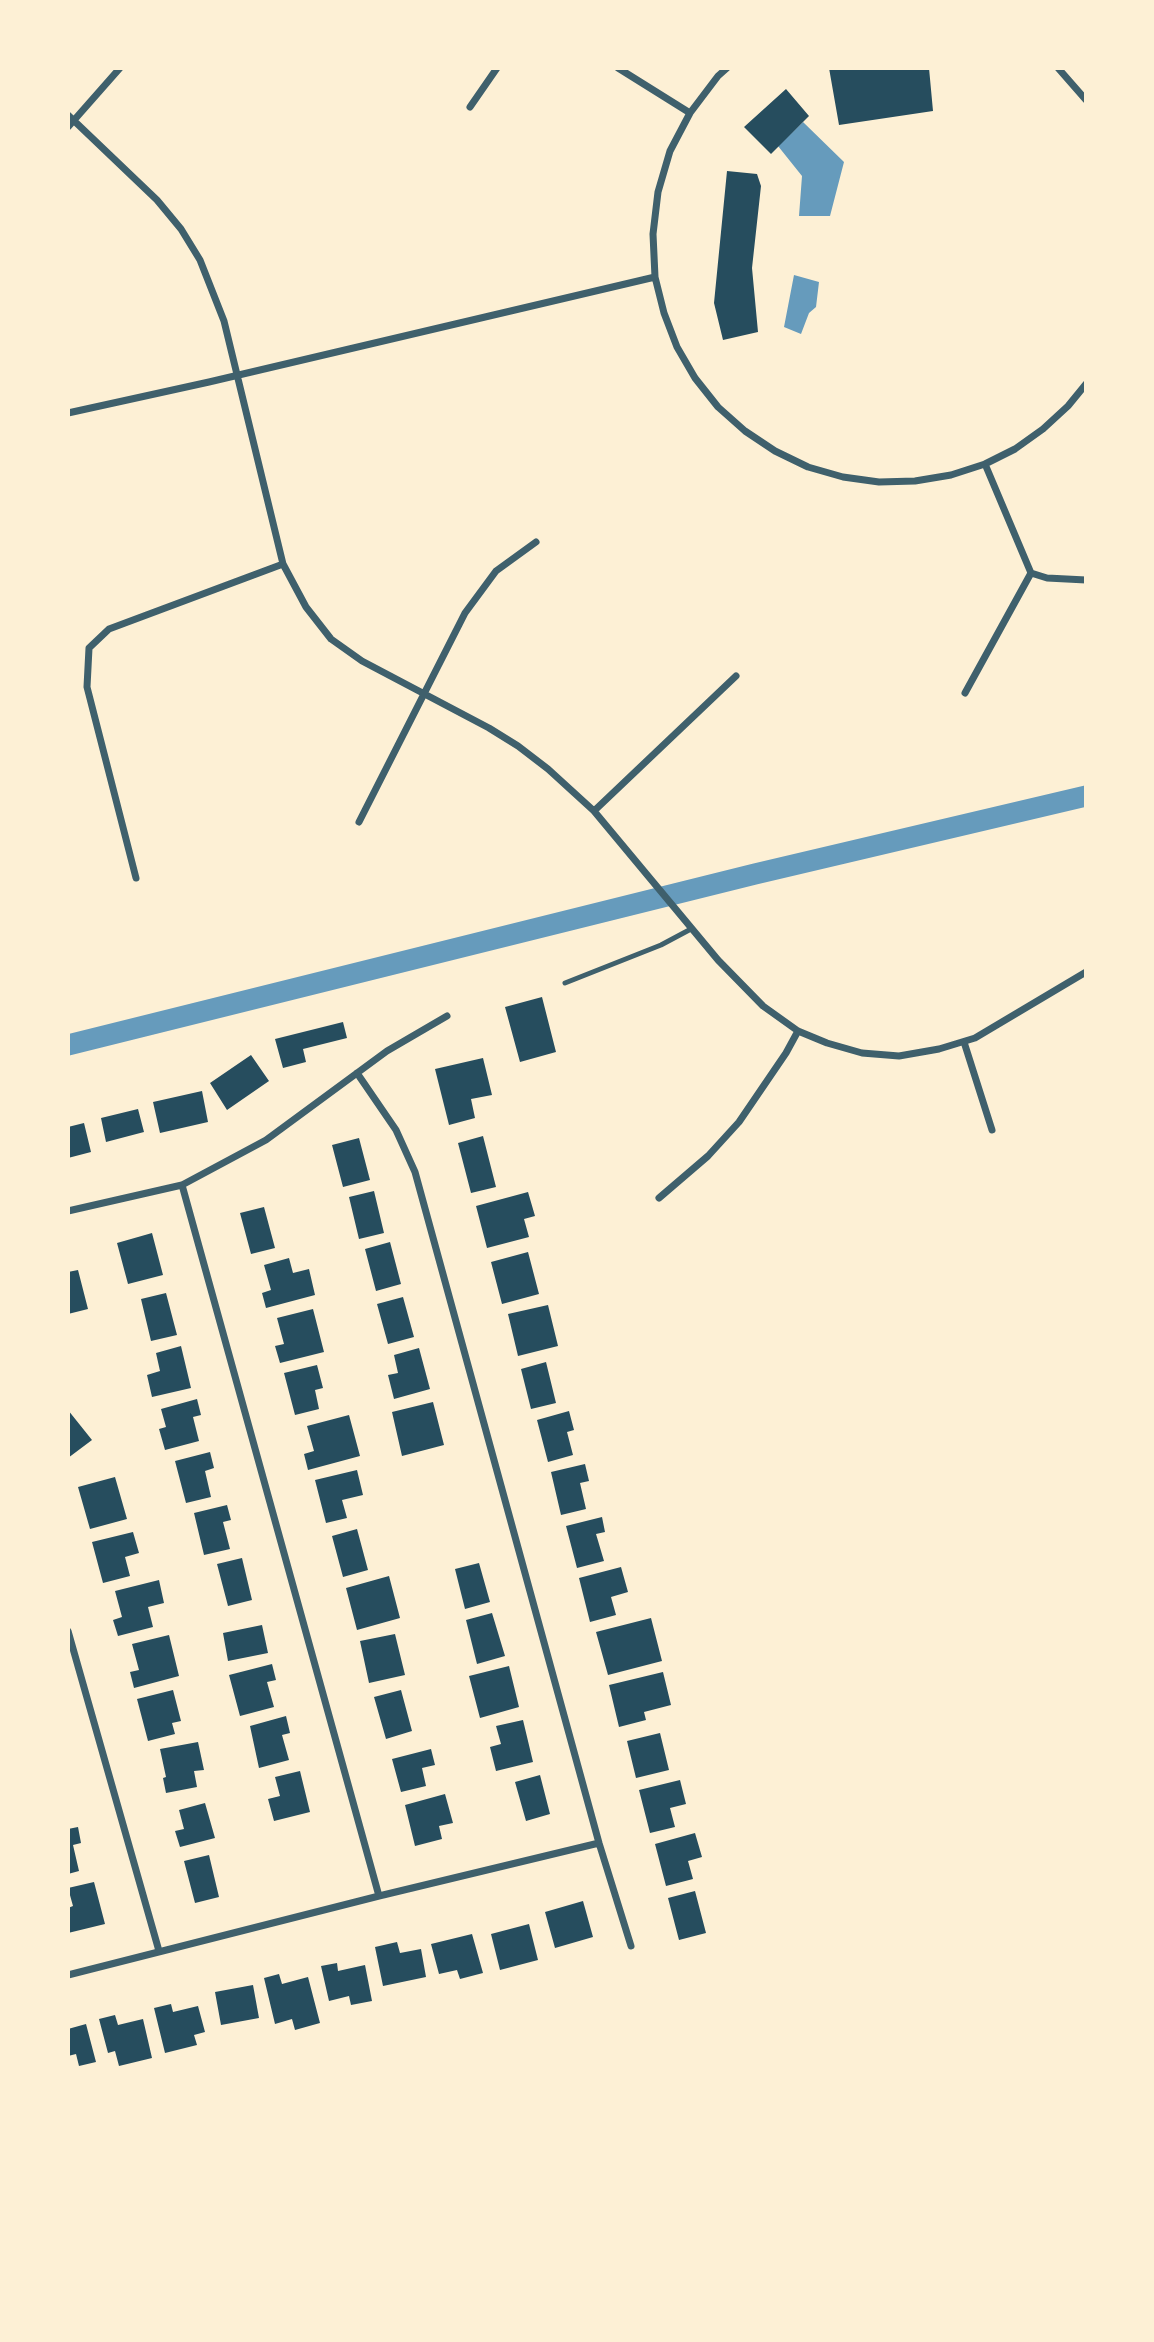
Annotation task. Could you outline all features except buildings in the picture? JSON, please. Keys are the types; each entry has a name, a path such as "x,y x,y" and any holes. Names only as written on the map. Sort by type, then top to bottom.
{"street":[{"path":"120,68 70,121 157,200 181,229 200,260 215,294 238,375 283,564 306,607 331,639 362,661 518,746 548,769 594,811 691,929 747,991 778,1018 798,1031 846,1049 880,1056 918,1054 964,1042 991,1030 1086,972"},
{"path":"470,107 497,68"},
{"path":"618,68 690,113"},
{"path":"727,68 690,113 670,151 658,192 653,234 655,277 664,313 677,347 695,378 718,407 736,423 775,451 820,470 843,477 879,482 915,481 985,464 1015,449 1043,429 1068,406 1086,384"},
{"path":"1058,68 1086,100"},
{"path":"68,413 655,277"},
{"path":"985,464 1031,573 1047,578 1086,580"},
{"path":"359,822 465,613 496,572 536,542"},
{"path":"136,878 87,687 89,648 109,629 283,564"},
{"path":"965,693 1031,573"},
{"path":"594,811 736,676"},
{"path":"68,1211 181,1185 266,1140 387,1051 447,1016"},
{"path":"659,1198 708,1156 739,1122 780,1063 798,1031"},
{"path":"964,1042 992,1130"},
{"path":"357,1073 396,1130 415,1172 599,1843 631,1946"},
{"path":"181,1185 379,1896"},
{"path":"68,1631 159,1951"},
{"path":"68,1975 599,1843"}],"lane":[{"path":"565,982 661,945 691,929"}],"water":[{"path":"803,122 844,162 830,216 799,216 802,176 778,146"},
{"path":"794,275 819,282 816,307 809,313 801,334 784,327"}],"waterway":[{"path":"68,1045 755,874 1086,796"}]}
